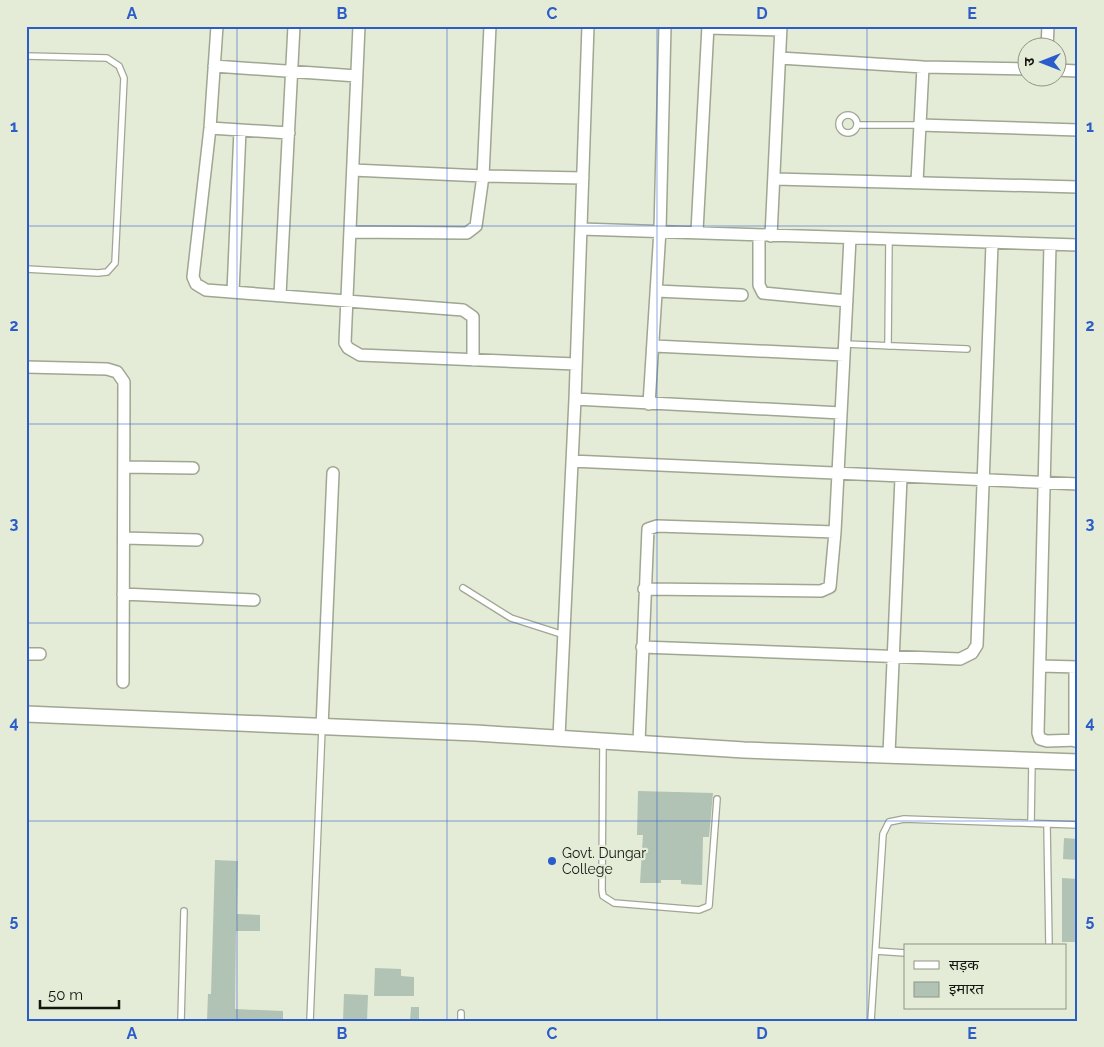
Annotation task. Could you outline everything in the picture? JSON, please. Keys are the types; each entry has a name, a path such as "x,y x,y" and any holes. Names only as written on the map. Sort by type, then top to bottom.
{"street":[{"path":"217,26 210,128 193,277 200,288 468,312 473,317 474,324 473,360"},
{"path":"280,295 294,26"},
{"path":"359,26 345,343 353,353 360,355 576,364"},
{"path":"350,232 472,231 476,226 483,176 490,26"},
{"path":"559,738 575,399 588,26"},
{"path":"650,404 660,230 665,26"},
{"path":"697,231 708,27 781,28 775,179 759,285 763,293 847,301"},
{"path":"780,58 922,66 1016,69"},
{"path":"214,66 357,76"},
{"path":"917,182 922,66"},
{"path":"919,126 1078,130"},
{"path":"210,128 289,133"},
{"path":"233,292 240,130"},
{"path":"353,170 583,178"},
{"path":"775,179 1078,187"},
{"path":"581,228 697,231 765,236 992,244 1078,245"},
{"path":"644,589 826,590 832,583 850,238"},
{"path":"642,647 894,658 960,659 972,653 977,645 985,480 992,244"},
{"path":"1036,760 1040,739 1038,733 1050,245"},
{"path":"657,291 742,295"},
{"path":"654,346 845,349"},
{"path":"26,366 108,369 117,372 122,378 125,388 123,682"},
{"path":"575,399 841,413"},
{"path":"572,461 901,478 1078,484"},
{"path":"124,468 193,468"},
{"path":"322,727 333,473"},
{"path":"889,754 901,478"},
{"path":"639,742 646,534 652,526 835,532"},
{"path":"124,538 197,540"},
{"path":"123,594 254,600"},
{"path":"26,654 40,654"},
{"path":"1040,666 1076,667 1076,741 1047,741 1040,739"},
{"path":"26,714 639,742 744,750 1078,762"}],"lane":[{"path":"26,56 107,58 119,66 124,78 115,263 107,272 98,273 26,270"},
{"path":"857,125 919,126"},
{"path":"888,346 889,240"},
{"path":"845,349 888,346 967,349"},
{"path":"463,588 511,618 564,635"},
{"path":"310,1021 322,727"},
{"path":"603,741 602,890 607,900 614,904 699,910 708,906 717,799"},
{"path":"1032,823 1036,760"},
{"path":"871,1021 883,834 889,822 904,819 1078,825"},
{"path":"1047,824 1049,944"},
{"path":"180,1021 184,911"},
{"path":"876,951 904,953"},
{"path":"461,1013 461,1021"}],"building":[{"path":"638,791 713,793 709,837 703,837 702,885 681,884 681,880 661,880 661,883 640,883 643,835 637,835"},
{"path":"1064,838 1078,839 1078,860 1063,859"},
{"path":"215,860 238,861 237,914 260,915 260,931 236,931 235,1009 283,1011 283,1021 207,1021 208,994 211,994"},
{"path":"1062,878 1078,879 1078,942 1062,942"},
{"path":"375,968 401,969 401,976 414,977 414,996 374,996"},
{"path":"344,994 368,995 367,1021 343,1021"},
{"path":"411,1007 419,1007 419,1021 410,1021"}],"place":[{"name":"Govt. Dungar College","path":"552,861"}]}
